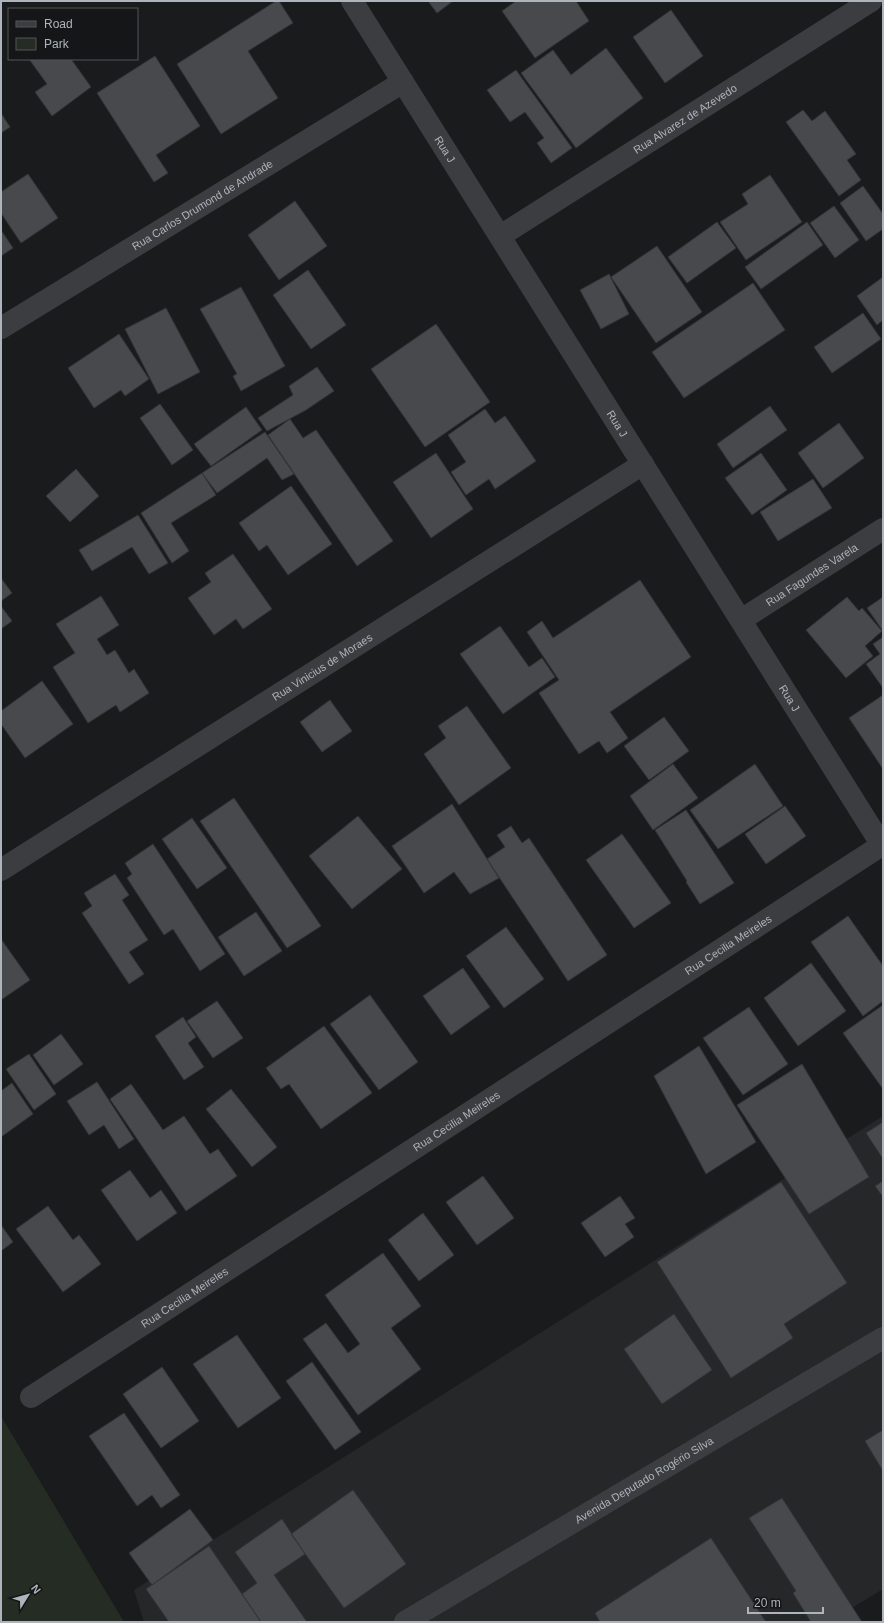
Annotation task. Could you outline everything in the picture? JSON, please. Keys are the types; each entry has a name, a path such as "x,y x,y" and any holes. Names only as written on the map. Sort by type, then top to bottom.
{"street":[{"name":"Rua J","path":"352,1 882,846"},
{"name":"Rua Alvarez de Azevedo","path":"500,236 871,1"},
{"name":"Rua Carlos Drumond de Andrade","path":"1,328 403,82"},
{"name":"Rua Vinicius de Moraes","path":"1,870 643,464"},
{"name":"Rua Fagundes Varela","path":"741,620 883,530"},
{"name":"Rua Cecilia Meireles","path":"31,1397 882,846"},
{"name":"Avenida Deputado Rogério Silva","path":"406,1622 883,1338"}],"shaded area":[{"path":"883,1116 883,1589 829,1622 144,1622 134,1590"}],"green space":[{"path":"1,1416 124,1622 1,1622"}],"building":[{"path":"276,1 279,1 293,23 248,51 278,98 221,134 177,64"},
{"path":"428,1 453,1 437,13"},
{"path":"516,1 576,1 589,21 535,58 502,11"},
{"path":"671,10 703,56 665,83 633,37"},
{"path":"606,48 643,98 576,148 521,73 553,50 571,75"},
{"path":"155,56 200,126 156,155 168,173 154,182 97,93"},
{"path":"30,60 72,60 91,87 52,116 35,92 47,84"},
{"path":"516,70 572,148 551,163 537,143 544,138 525,112 510,122 487,90"},
{"path":"803,110 812,121 825,111 856,154 847,160 861,180 839,196 786,122"},
{"path":"1,113 10,127 1,133"},
{"path":"28,174 58,218 21,243 1,213 1,192"},
{"path":"770,175 802,222 746,260 720,222 748,204 742,194"},
{"path":"863,186 883,214 883,229 866,241 840,203"},
{"path":"295,201 327,246 279,280 248,235"},
{"path":"834,206 859,240 835,258 810,223"},
{"path":"717,222 736,248 687,283 668,257"},
{"path":"807,222 823,245 761,289 745,267"},
{"path":"1,230 13,248 1,256"},
{"path":"657,246 702,312 656,343 611,277"},
{"path":"308,270 346,325 311,349 273,295"},
{"path":"609,274 629,314 601,329 580,290"},
{"path":"883,277 883,320 877,325 857,296"},
{"path":"753,283 785,330 684,398 652,352"},
{"path":"241,287 285,366 241,391 233,376 237,374 200,309"},
{"path":"166,308 200,372 158,394 125,329"},
{"path":"863,313 881,339 832,373 814,347"},
{"path":"436,324 490,402 425,447 371,369"},
{"path":"119,334 149,379 125,396 121,390 94,408 68,368"},
{"path":"317,367 334,391 306,410 267,431 258,418 293,395 289,386"},
{"path":"160,404 193,450 172,465 140,418"},
{"path":"770,406 787,430 733,468 717,444"},
{"path":"246,407 262,430 211,466 194,444"},
{"path":"485,409 495,423 505,416 536,461 495,489 489,479 466,495 451,472 466,462 448,435"},
{"path":"290,419 303,438 316,430 393,541 357,566 268,435"},
{"path":"839,423 864,458 823,488 798,453"},
{"path":"265,432 294,474 282,480 267,458 217,493 202,473"},
{"path":"436,453 473,509 431,538 393,482"},
{"path":"761,453 787,490 752,515 725,478"},
{"path":"76,469 99,496 70,522 46,496"},
{"path":"202,473 216,495 171,523 189,551 172,563 141,513"},
{"path":"813,479 832,508 778,541 760,512"},
{"path":"291,486 332,544 288,575 267,545 259,551 239,523"},
{"path":"138,515 168,563 149,574 132,547 92,571 79,550"},
{"path":"233,554 272,609 243,629 236,619 214,635 188,598 211,582 205,573"},
{"path":"1,578 12,593 1,601"},
{"path":"640,580 691,657 610,712 628,738 607,753 599,741 579,754 539,693 559,680 527,632 542,621 553,638"},
{"path":"101,596 119,625 97,639 107,655 115,650 129,673 134,669 149,693 120,712 116,705 88,723 53,667 75,653 56,624"},
{"path":"847,597 859,611 862,608 882,631 865,646 873,656 846,678 806,630"},
{"path":"883,597 883,631 867,608"},
{"path":"1,606 12,621 1,629"},
{"path":"500,626 529,667 542,658 555,677 503,714 460,654"},
{"path":"883,637 883,688 866,664 880,654 873,644"},
{"path":"42,681 73,724 25,758 1,724 1,711"},
{"path":"883,695 883,769 849,718"},
{"path":"330,700 352,731 322,752 300,722"},
{"path":"467,706 511,768 459,805 424,754 446,738 438,726"},
{"path":"664,717 689,751 649,780 624,746"},
{"path":"673,764 698,798 653,830 630,796"},
{"path":"755,764 783,806 718,849 690,810"},
{"path":"234,798 321,926 287,948 200,821"},
{"path":"452,804 499,878 470,894 454,872 424,893 392,846"},
{"path":"785,806 806,836 766,864 745,834"},
{"path":"686,810 734,883 700,904 655,830"},
{"path":"358,816 402,869 352,909 309,856"},
{"path":"192,818 227,868 197,889 162,839"},
{"path":"511,826 522,843 529,838 607,955 568,981 487,859 505,847 497,835"},
{"path":"622,834 671,903 634,928 586,860"},
{"path":"153,844 225,954 200,971 173,929 164,935 127,878 132,874 125,863"},
{"path":"115,874 129,895 122,900 148,940 129,952 144,974 129,984 82,913 92,906 84,893"},
{"path":"256,912 282,951 244,976 218,937"},
{"path":"848,916 883,966 883,1001 863,1016 811,942"},
{"path":"506,927 544,979 504,1008 466,956"},
{"path":"1,939 30,980 1,1000"},
{"path":"811,963 846,1011 798,1046 764,998"},
{"path":"463,968 490,1007 451,1035 423,996"},
{"path":"370,995 418,1062 379,1090 330,1024"},
{"path":"217,1001 243,1038 213,1058 187,1021"},
{"path":"883,1005 883,1089 843,1033"},
{"path":"749,1007 788,1064 743,1095 703,1038"},
{"path":"183,1017 196,1037 188,1043 204,1067 184,1080 155,1036"},
{"path":"324,1026 372,1093 321,1129 289,1084 281,1089 266,1068"},
{"path":"61,1034 83,1064 54,1085 33,1055"},
{"path":"699,1046 756,1142 706,1174 654,1076"},
{"path":"29,1054 56,1094 34,1110 6,1069"},
{"path":"802,1064 869,1177 809,1214 737,1105"},
{"path":"97,1082 134,1139 119,1149 104,1125 89,1135 67,1101"},
{"path":"12,1083 33,1114 1,1137 1,1091"},
{"path":"131,1084 163,1130 184,1116 210,1154 218,1149 237,1176 186,1211 110,1099"},
{"path":"231,1089 277,1147 252,1167 206,1109"},
{"path":"883,1122 883,1159 866,1133"},
{"path":"130,1170 150,1198 161,1190 177,1213 137,1241 101,1190"},
{"path":"483,1176 514,1218 477,1245 446,1202"},
{"path":"883,1181 883,1197 875,1186"},
{"path":"781,1182 847,1283 784,1324 793,1338 731,1378 657,1262"},
{"path":"620,1196 635,1218 625,1224 634,1237 605,1257 581,1223"},
{"path":"48,1206 73,1240 79,1235 101,1264 63,1292 16,1229"},
{"path":"423,1213 454,1255 419,1281 388,1240"},
{"path":"1,1225 13,1242 1,1251"},
{"path":"383,1253 421,1306 391,1328 421,1369 358,1415 303,1339 326,1323 348,1353 360,1344 325,1295"},
{"path":"674,1314 712,1370 662,1404 624,1349"},
{"path":"237,1335 281,1398 238,1428 193,1364"},
{"path":"312,1362 361,1432 335,1450 286,1381"},
{"path":"162,1367 199,1421 161,1448 123,1394"},
{"path":"124,1413 180,1495 161,1508 152,1495 137,1506 89,1436"},
{"path":"883,1430 883,1471 865,1441"},
{"path":"353,1490 406,1564 344,1608 291,1534"},
{"path":"782,1498 862,1622 811,1622 793,1593 796,1591 749,1518"},
{"path":"190,1509 213,1540 152,1585 129,1553"},
{"path":"282,1519 305,1554 274,1575 307,1622 261,1622 242,1594 257,1583 235,1552"},
{"path":"711,1538 766,1622 600,1622 595,1613"},
{"path":"209,1546 261,1622 169,1622 146,1589"}]}
